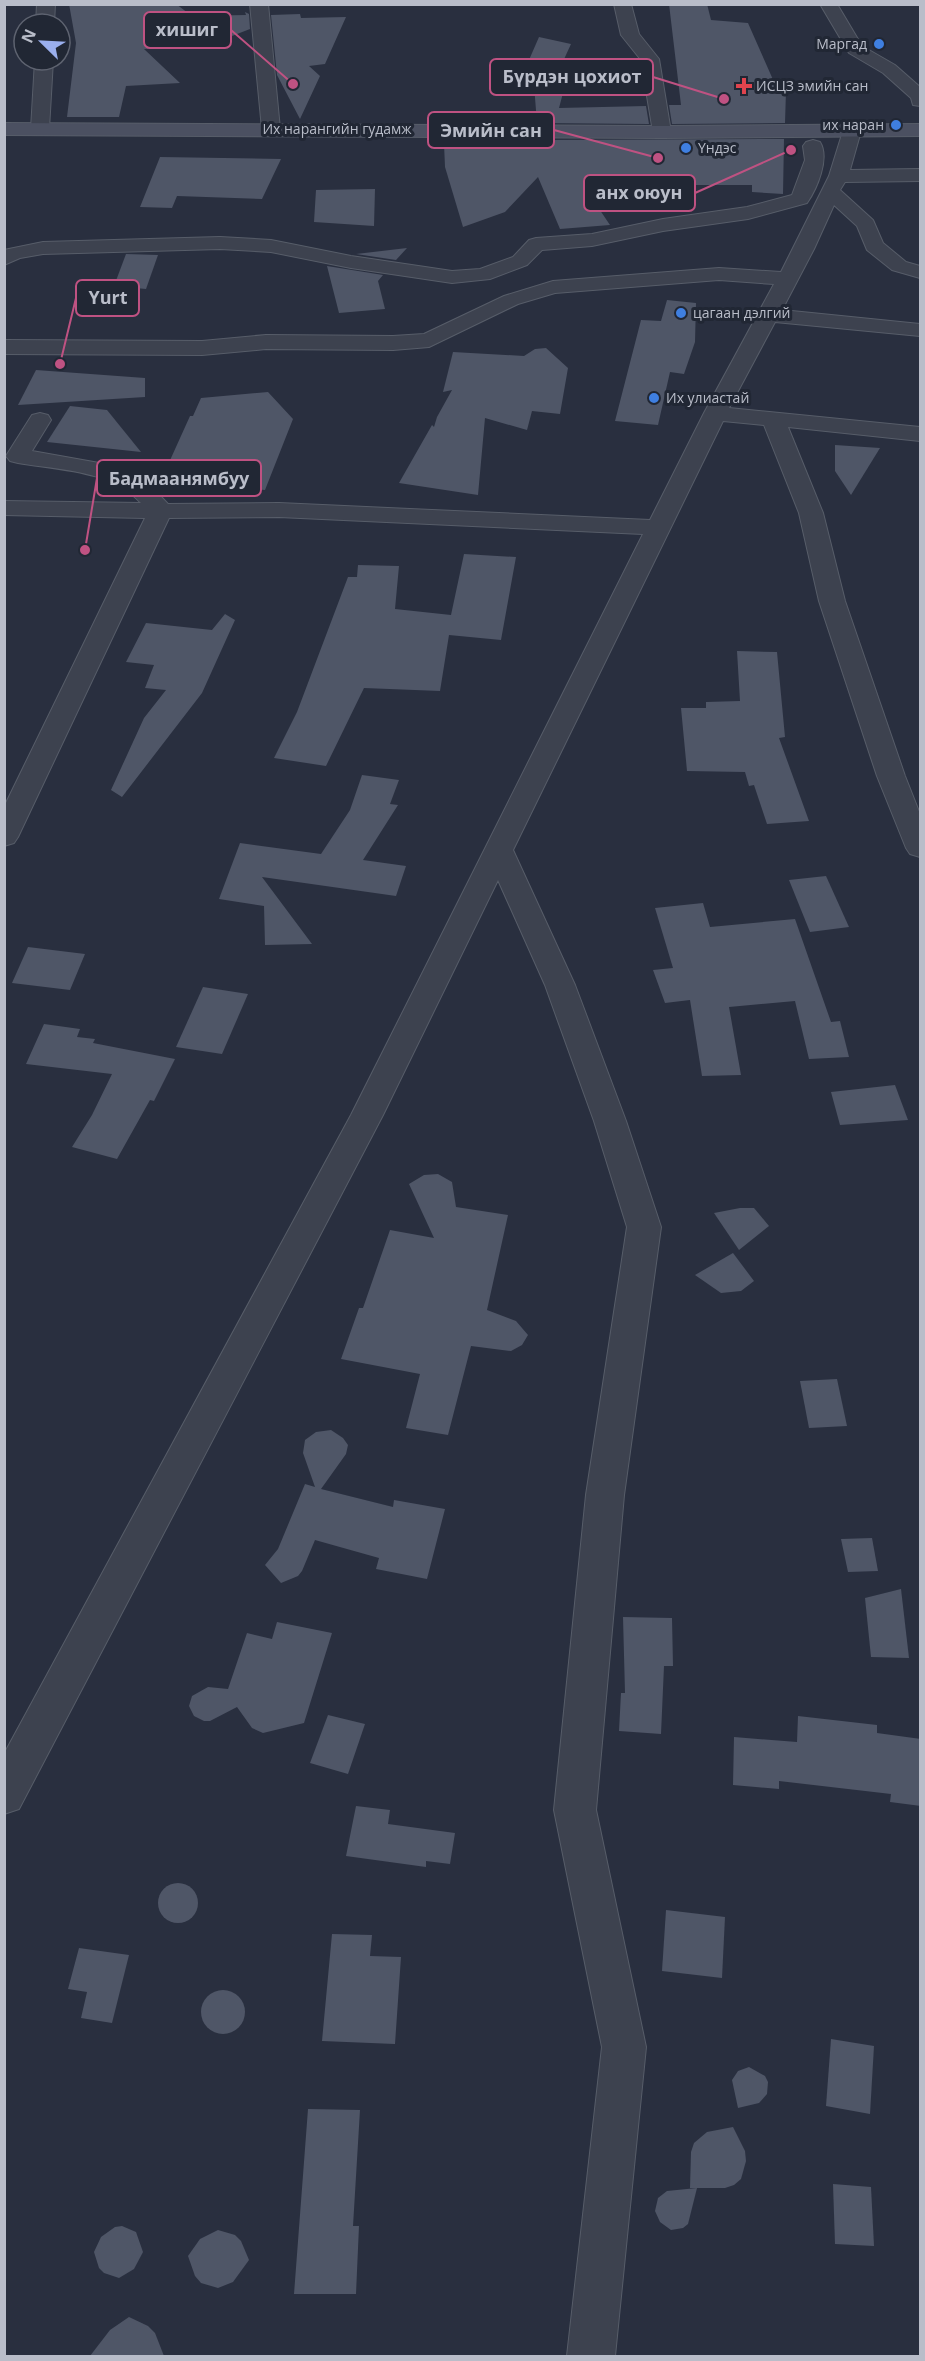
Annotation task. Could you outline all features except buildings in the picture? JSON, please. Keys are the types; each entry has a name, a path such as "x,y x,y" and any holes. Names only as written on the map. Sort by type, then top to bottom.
{"main road":[{"name":"Их нарангийн гудамж","path":"4,129 662,132 921,130"}],"street":[{"path":"259,4 271,129"},
{"path":"622,4 630,35 650,59 662,132"},
{"path":"828,4 855,49 889,69 920,97"},
{"path":"40,129 43,72"},
{"path":"4,1795 367,1115 715,413 804,249 835,184 852,131"},
{"path":"4,259 14,253 43,248 220,243 271,246 328,258 452,277 483,275 520,261 536,244 592,240 663,225 748,213 800,200 815,160 813,146"},
{"path":"835,184 921,175"},
{"path":"835,184 866,224 874,246 899,266 921,272"},
{"path":"4,347 202,348 266,342 429,340 511,300 553,287 719,274 788,279"},
{"path":"767,315 921,330"},
{"path":"715,413 921,434"},
{"path":"773,419 811,513 832,601 891,776 921,848"},
{"path":"40,420 18,456 108,471 141,489 160,510"},
{"path":"4,508 279,510 658,528"},
{"path":"4,837 160,510"},
{"path":"498,849 560,985 610,1121 644,1227 605,1495 575,1810 624,2047 591,2356"}],"place":[{"name":"Маргад","path":"879,44"},
{"name":"хишиг","path":"293,84"},
{"name":"ИСЦЗ эмийн сан","path":"744,86"},
{"name":"Бүрдэн цохиот","path":"724,99"},
{"name":"их наран","path":"896,125"},
{"name":"Үндэс","path":"686,148"},
{"name":"анх оюун","path":"791,150"},
{"name":"Эмийн сан","path":"658,158"},
{"name":"цагаан дэлгий","path":"681,313"},
{"name":"Yurt","path":"60,364"},
{"name":"Их улиастай","path":"654,398"},
{"name":"Бадмаанямбуу","path":"85,550"}]}
